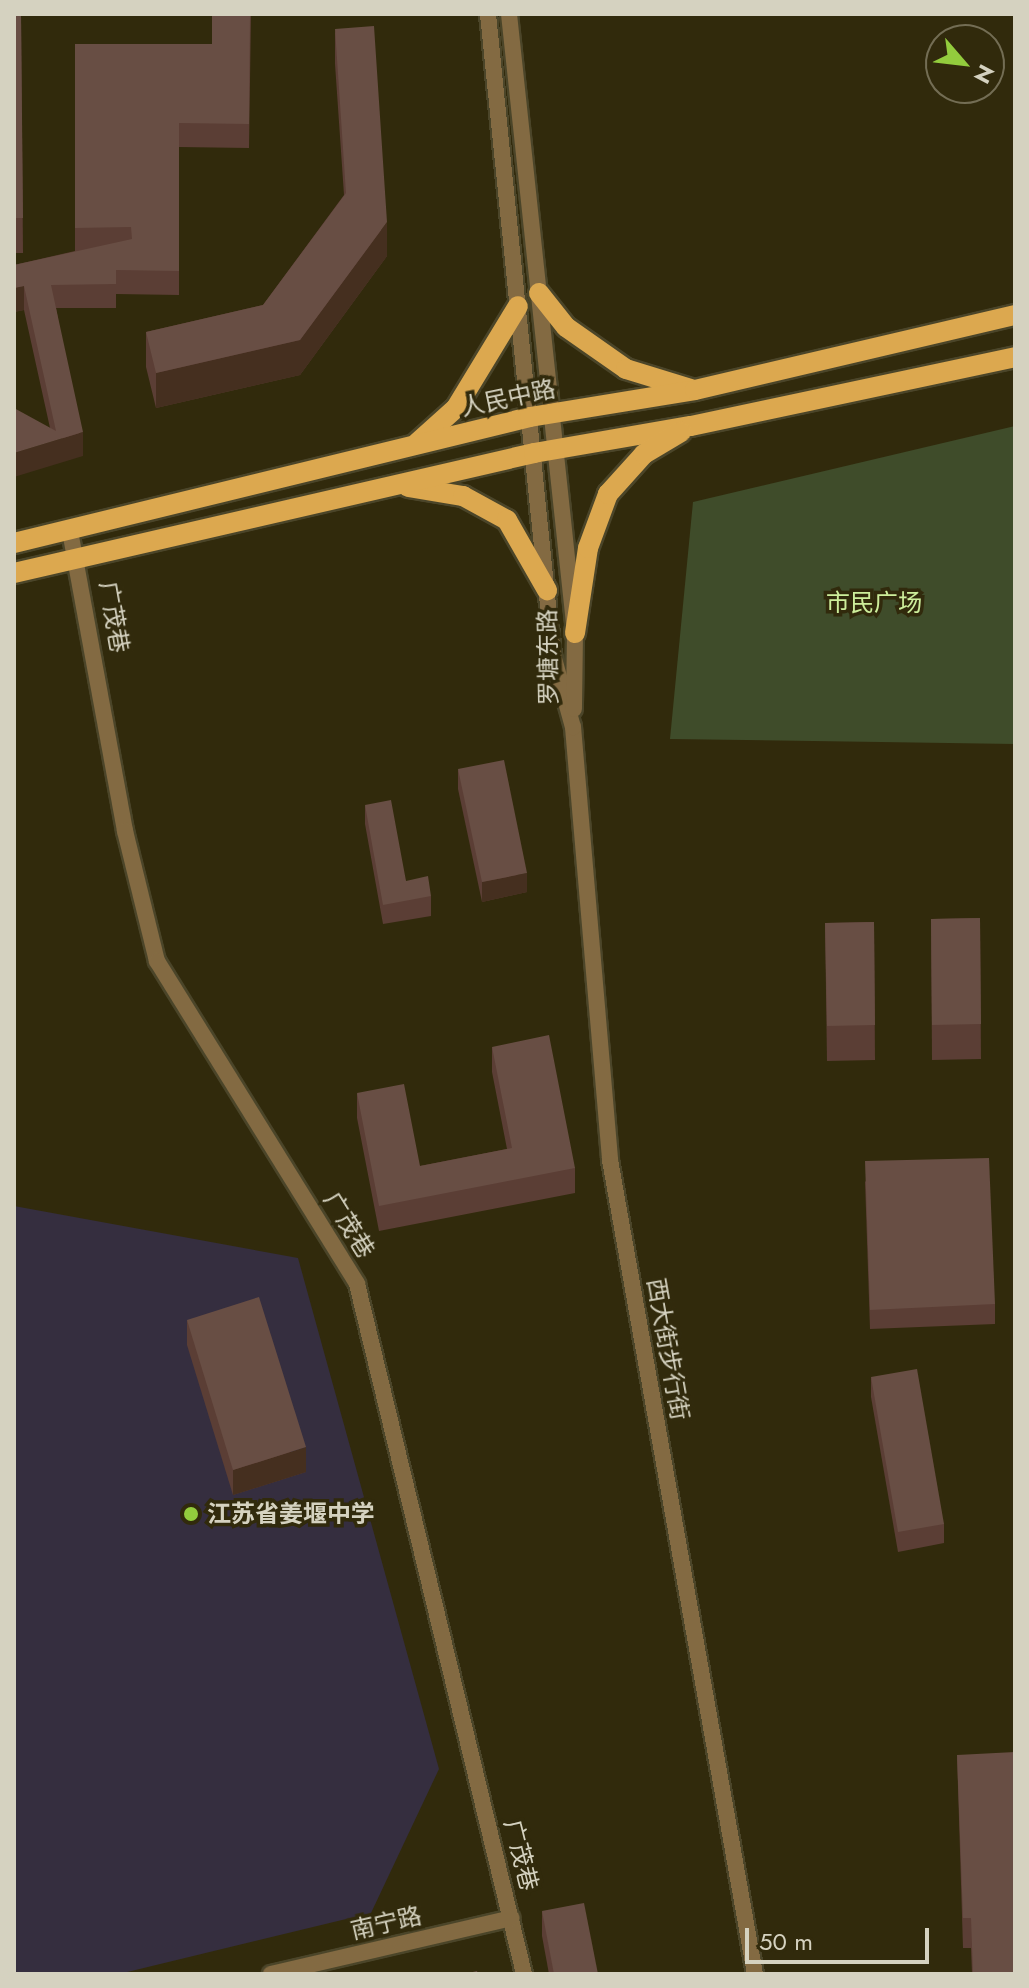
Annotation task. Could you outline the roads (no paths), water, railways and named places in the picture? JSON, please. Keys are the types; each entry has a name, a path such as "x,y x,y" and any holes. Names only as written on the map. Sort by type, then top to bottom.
{"main road":[{"path":"539,293 566,327 626,369 695,390"},
{"path":"415,445 456,408 518,306"},
{"name":"人民中路","path":"14,543 530,417 695,390 1015,315"},
{"path":"14,573 534,453 691,426 1015,357"},
{"path":"575,633 588,548 608,494 644,454 691,426"},
{"path":"396,485 463,496 507,520 547,590"}],"street":[{"name":"罗塘东路","path":"488,14 553,655 573,727"},
{"name":"罗塘东路","path":"509,14 575,633 573,727"},
{"name":"广茂巷","path":"70,531 79,559 125,831 157,961 357,1284 524,1974"},
{"name":"西大街步行街","path":"573,727 610,1160 755,1974"},
{"name":"南宁路","path":"271,1974 512,1918"}],"place":[{"name":"江苏省姜堰中学","path":"191,1514"}],"park label":[{"name":"市民广场","path":"874,603"}]}
